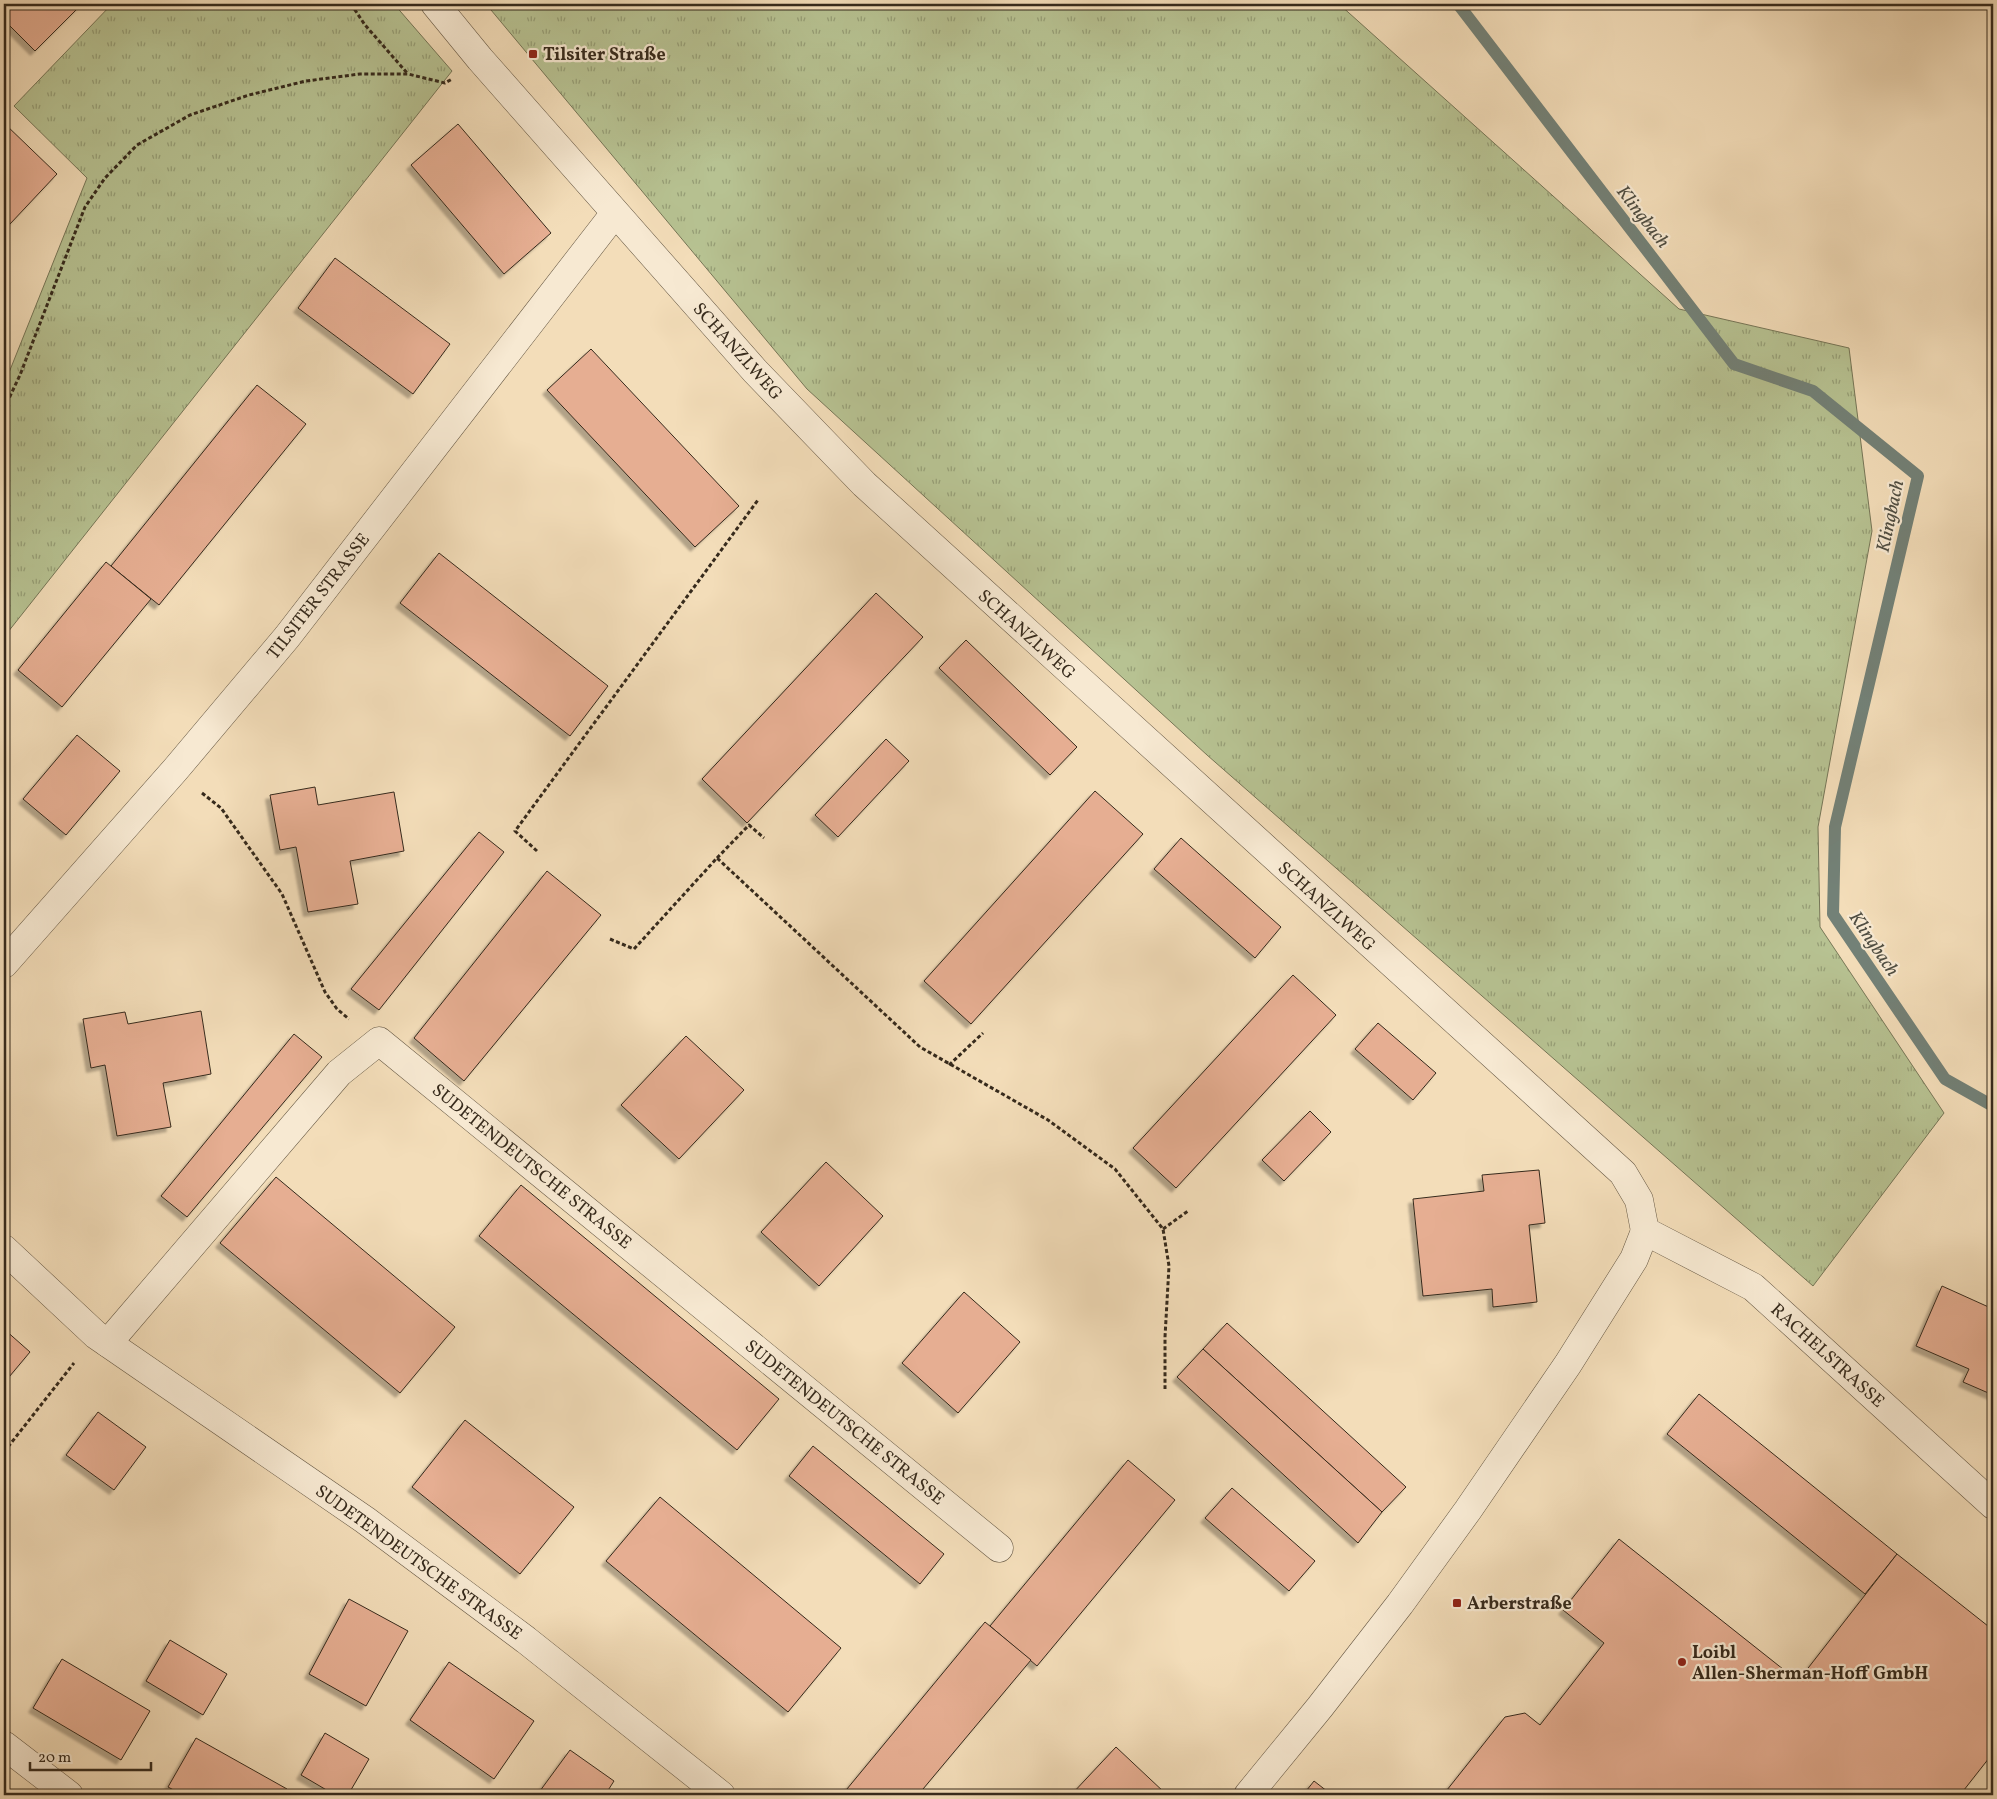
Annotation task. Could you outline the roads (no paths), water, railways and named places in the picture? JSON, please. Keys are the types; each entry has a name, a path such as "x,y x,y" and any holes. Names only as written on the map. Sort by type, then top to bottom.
{"street":[{"name":"SCHANZLWEG","path":"435,4 480,59 755,372 864,484 1623,1173 1639,1200 1646,1231"},
{"name":"TILSITER STRASSE","path":"4,964 175,770 288,637 615,213"},
{"name":"SUDETENDEUTSCHE STRASSE","path":"102,1339 339,1073 379,1041 999,1548"},
{"name":"RACHELSTRASSE","path":"1646,1231 1753,1287 1993,1505"},
{"path":"1248,1795 1320,1707 1400,1604 1468,1510 1573,1356 1634,1259 1646,1231"},
{"name":"SUDETENDEUTSCHE STRASSE","path":"4,1249 102,1339 365,1520 526,1640 721,1795"},
{"path":"4,1745 69,1795"}],"waterway":[{"name":"Klingbach","path":"1458,4 1734,364 1813,391 1918,476 1835,827 1833,914 1945,1079 1993,1106"}],"place":[{"name":"Tilsiter Straße","path":"533,54"},
{"name":"Arberstraße","path":"1457,1603"},
{"name":"Loibl Allen-Sherman-Hoff GmbH","path":"1682,1662"}]}
